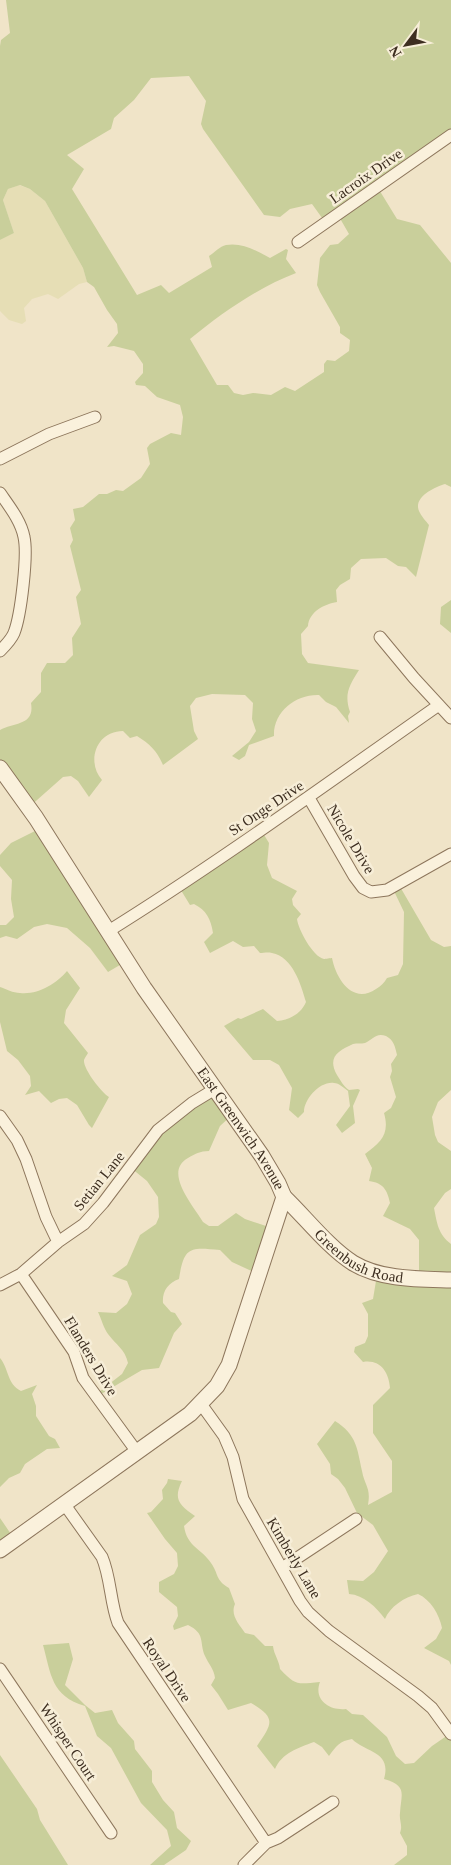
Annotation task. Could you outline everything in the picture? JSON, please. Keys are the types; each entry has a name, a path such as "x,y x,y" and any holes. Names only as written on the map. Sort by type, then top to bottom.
{"street":[{"name":"Lacroix Drive","path":"298,242 451,135"},
{"path":"0,459 49,434 94,417"},
{"path":"0,493 19,523 25,538 25,559 14,634 0,651"},
{"path":"380,637 451,718"},
{"name":"St Onge Drive","path":"107,932 167,895 309,798 439,705"},
{"name":"East Greenwich Avenue","path":"0,768 36,818 107,932 262,1156 278,1182 284,1197 229,1365 217,1386 190,1414 0,1550"},
{"name":"Nicole Drive","path":"309,798 354,876 363,888 372,892 387,890 451,854"},
{"name":"Setian Lane","path":"0,1285 21,1274 58,1242 84,1224 103,1204 158,1130 192,1103 215,1089"},
{"path":"0,1116 17,1140 26,1159 46,1216 58,1242"},
{"name":"Greenbush Road","path":"284,1197 342,1254 364,1269 402,1276 451,1280"},
{"name":"Flanders Drive","path":"21,1274 74,1352 83,1378 137,1452"},
{"name":"Kimberly Lane","path":"201,1404 226,1441 233,1457 243,1499 308,1612 329,1631 418,1696 432,1708 451,1734"},
{"name":"Royal Drive","path":"65,1505 102,1557 106,1566 112,1603 118,1623 266,1843"},
{"path":"282,1568 356,1519"},
{"name":"Whisper Court","path":"0,1668 110,1833"},
{"path":"244,1865 266,1843 278,1838 333,1802"}],"shaded area":[{"path":"19,185 30,189 45,201 83,268 87,282 79,284 58,299 48,294 32,299 24,308 26,321 22,324 9,320 0,311 0,240 14,233 3,200 8,189"}],"green space":[{"path":"6,0 451,0 451,136 378,188 397,219 420,225 451,263 451,487 445,484 426,493 419,501 419,511 429,525 416,577 406,567 398,566 386,558 361,559 351,568 350,579 336,590 337,602 322,607 314,613 308,626 301,634 302,654 308,663 359,670 350,686 347,700 350,712 348,716 349,723 336,707 326,702 319,695 310,695 294,701 288,706 277,719 274,736 249,745 245,756 239,760 232,756 249,742 256,731 252,719 253,703 245,695 212,694 196,698 190,706 194,731 198,739 163,765 156,752 142,739 137,736 130,738 123,731 114,732 106,736 96,749 95,765 97,773 102,780 89,797 78,781 71,776 63,777 28,808 0,769 0,730 27,720 30,716 31,703 41,692 41,673 47,663 65,663 73,655 72,638 81,624 76,597 81,590 70,546 73,540 70,528 75,520 73,509 83,507 99,494 107,494 116,490 123,491 141,478 150,464 147,448 150,444 171,433 181,435 183,417 180,405 157,397 145,386 136,385 135,382 143,373 143,364 134,351 114,346 107,347 118,333 117,324 94,287 87,282 83,268 45,201 30,189 20,185 8,189 3,200 14,233 0,240 0,46 1,40 10,33","holes":["189,76 206,101 201,124 203,129 264,215 280,217 290,209 312,204 325,222 338,215 349,234 338,244 330,245 320,258 317,285 340,327 340,333 350,340 349,351 335,361 327,360 324,364 324,372 295,391 285,387 271,395 253,393 243,395 234,393 228,385 217,385 190,339 240,302 267,286 296,273 286,259 288,250 286,249 270,258 244,246 232,244 224,246 209,256 212,267 169,293 161,285 137,295 72,189 84,169 67,155 111,129 114,118 134,100 151,78"]},
{"path":"451,600 451,633 440,624 441,607"},
{"path":"41,828 125,962 108,972 90,948 67,928 47,924 34,927 17,939 6,936 0,938 0,925 6,925 14,917 11,899 12,880 0,866 0,855 11,843"},
{"path":"261,830 269,843 267,865 272,878 297,891 292,899 293,905 301,914 297,919 307,942 320,957 324,959 332,958 337,974 353,992 360,994 368,993 376,989 387,978 398,975 403,964 404,912 393,889 399,885 431,940 444,947 451,946 451,1090 438,1102 432,1117 438,1142 451,1151 451,1189 445,1193 434,1208 441,1232 451,1244 451,1665 449,1661 424,1648 436,1639 442,1628 434,1608 423,1597 418,1594 403,1600 390,1610 385,1619 369,1602 349,1594 347,1580 363,1581 374,1572 388,1551 373,1525 357,1513 345,1488 331,1474 330,1464 317,1444 335,1421 348,1431 355,1443 368,1491 368,1505 392,1492 392,1461 373,1433 373,1405 390,1388 388,1377 379,1365 363,1362 354,1352 355,1347 365,1343 368,1336 368,1314 362,1303 373,1299 377,1275 419,1276 419,1240 410,1229 383,1216 390,1203 389,1198 386,1190 381,1185 369,1181 372,1168 365,1154 383,1137 386,1127 384,1113 391,1108 396,1097 390,1077 392,1071 391,1064 397,1055 395,1047 389,1038 379,1035 365,1043 353,1044 336,1055 333,1064 334,1069 342,1083 349,1090 360,1090 353,1106 355,1123 342,1133 336,1125 350,1106 348,1091 338,1084 329,1083 318,1088 307,1102 304,1112 298,1118 289,1110 292,1088 279,1065 270,1060 253,1060 224,1026 238,1018 241,1019 263,1009 277,1021 290,1018 298,1013 306,1002 295,973 291,966 279,956 270,953 260,953 254,946 243,947 233,941 210,953 204,942 213,933 211,923 205,912 198,906 190,905 179,887"},
{"path":"67,971 80,988 66,1010 64,1023 88,1053 84,1060 86,1069 98,1086 109,1097 92,1128 77,1105 67,1098 51,1103 39,1091 25,1095 31,1086 30,1076 18,1060 7,1051 0,1022 0,987 17,993 33,992 46,988"},
{"path":"212,1090 232,1115 220,1126 209,1151 195,1154 181,1164 178,1172 179,1180 187,1198 203,1222 209,1226 218,1226 236,1213 245,1219 272,1228 258,1274 232,1262 220,1250 195,1249 190,1251 183,1260 179,1279 169,1285 165,1291 163,1303 171,1312 175,1313 182,1324 174,1333 159,1368 142,1370 96,1397 95,1395 122,1374 128,1363 127,1358 107,1332 98,1312 116,1313 127,1304 132,1294 127,1281 112,1276 127,1265 140,1235 156,1224 159,1217 158,1197 147,1181 131,1168 157,1132"},
{"path":"0,1358 16,1388 21,1391 37,1385 32,1394 36,1406 36,1416 49,1436 55,1439 60,1448 47,1449 25,1464 20,1473 9,1478 0,1487"},
{"path":"168,1479 182,1481 178,1493 179,1501 181,1505 195,1516 184,1526 188,1539 207,1558 221,1582 229,1588 235,1604 234,1616 238,1623 245,1633 254,1635 265,1646 273,1646 280,1669 285,1675 297,1683 320,1682 319,1694 324,1703 334,1708 346,1709 352,1714 363,1715 387,1737 396,1756 405,1764 414,1763 432,1746 448,1735 451,1737 451,1865 394,1865 407,1855 407,1846 400,1833 402,1796 397,1785 384,1779 384,1763 376,1754 352,1739 339,1744 329,1756 322,1747 314,1742 286,1755 275,1769 257,1746 269,1727 268,1717 265,1713 251,1703 228,1710 211,1685 215,1678 203,1651 200,1635 194,1628 188,1625 174,1630 173,1626 178,1616 177,1607 159,1592 159,1582 174,1574 178,1566 177,1553 147,1513 151,1512 163,1499 162,1490"},
{"path":"0,1518 15,1540 0,1550"},
{"path":"69,1643 73,1659 65,1685 95,1713 112,1710 118,1723 134,1741 135,1749 152,1771 152,1782 163,1800 174,1812 177,1828 191,1841 186,1850 164,1865 150,1865 171,1846 167,1830 141,1803 111,1748 97,1736 85,1706 65,1696 54,1683 43,1645"},
{"path":"0,1755 37,1809 40,1820 68,1865 0,1865"}]}
